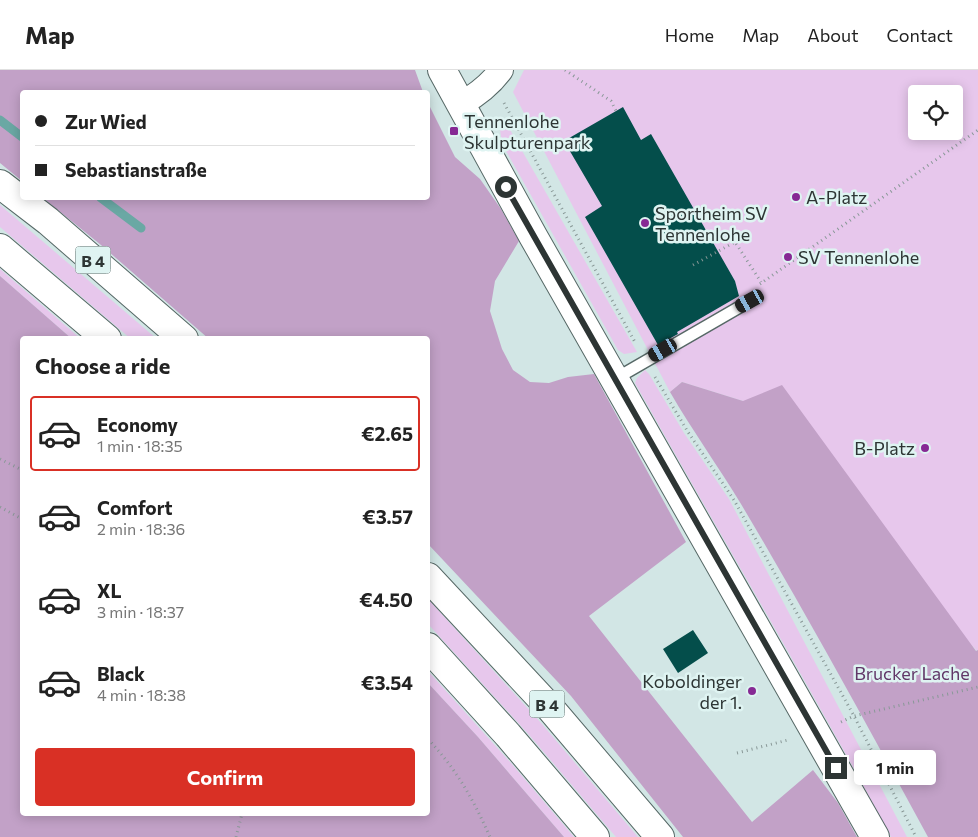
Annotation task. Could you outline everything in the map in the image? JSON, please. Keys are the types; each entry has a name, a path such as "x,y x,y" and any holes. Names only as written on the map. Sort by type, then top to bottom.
{"main road":[{"path":"442,70 533,236 875,837"},
{"name":"B 4","path":"0,184 20,199"},
{"name":"B 4","path":"21,200 48,221 181,336"},
{"path":"0,248 103,336"},
{"name":"B 4","path":"430,579 551,709 660,837"},
{"path":"430,649 508,735 595,837"}],"street":[{"path":"461,104 477,95 497,76"}],"lane":[{"path":"615,379 750,301"}],"path":[{"path":"565,70 611,101 616,111"},
{"path":"497,76 645,360 688,432 734,500 854,716 916,837"},
{"path":"750,301 761,282 978,130"},
{"path":"693,265 735,242 761,282"},
{"path":"0,458 20,469"},
{"path":"0,507 20,518"},
{"path":"854,716 978,687"},
{"path":"430,741 459,777 477,808 490,837"},
{"path":"236,837 241,816"}],"shaded area":[{"name":"SV Tennenlohe","path":"524,70 978,70 978,650 743,401 682,382 670,392 513,92"},
{"path":"509,128 637,352 624,354 618,350 506,151 500,129"},
{"path":"0,205 153,336 127,336 0,227"},
{"path":"0,269 78,336 69,336 0,276"},
{"path":"645,370 684,433 729,499 907,837 891,837 635,383"},
{"path":"430,601 542,724 638,837 616,837 530,736 430,626"},
{"path":"430,673 511,763 574,837 564,837 478,737 430,685"}],"green space":[{"path":"0,70 415,70 422,90 20,90 20,179 0,163"},
{"path":"430,107 455,157 480,179 501,209 519,241 495,281 490,311 502,349 513,370 530,382 549,383 568,377 594,374 686,542 589,616 752,822 813,770 838,803 857,837 683,837 571,696 430,546 430,336 206,336 101,245 45,200 430,200"},
{"path":"0,276 69,336 20,336 20,816 430,816 430,685 478,737 564,837 0,837"},
{"name":"Brucker Lache","path":"682,382 743,401 782,385 976,651 978,650 978,837 928,837 836,669 765,545 670,392"}],"building":[{"name":"Sportheim SV Tennenlohe","path":"623,107 641,140 651,134 735,281 739,296 658,345 585,217 602,206 564,141"},
{"path":"693,630 708,653 678,673 663,649"}],"waterway":[{"path":"0,120 20,135"},
{"path":"104,200 141,228"}],"place":[{"name":"Tennenlohe Skulpturenpark","path":"454,131"},
{"name":"A-Platz","path":"796,197"},
{"name":"Sportheim SV Tennenlohe","path":"645,223"},
{"name":"SV Tennenlohe","path":"788,257"},
{"name":"B-Platz","path":"925,448"},
{"name":"Koboldinger der 1.","path":"752,691"}],"route":[{"path":"506,187 836,768"}]}
